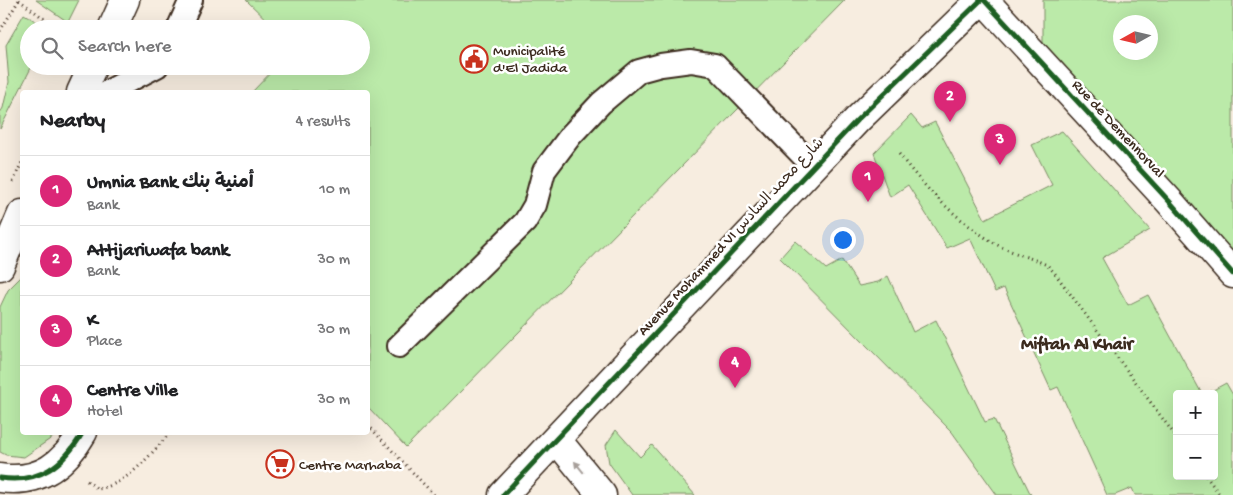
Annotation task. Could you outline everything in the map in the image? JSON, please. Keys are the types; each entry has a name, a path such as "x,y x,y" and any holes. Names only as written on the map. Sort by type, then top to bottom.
{"street":[{"path":"116,20 126,0"},
{"name":"Avenue Mohammed VI شارع محمد السادس","path":"503,495 857,120 982,0"},
{"name":"Rue de Demennorval","path":"982,0 1169,201 1233,274"},
{"path":"82,90 89,75"},
{"path":"0,266 20,219"},
{"path":"0,478 11,480 38,477 60,463 81,435"},
{"path":"556,440 602,495"}],"lane":[{"path":"182,20 191,0"},
{"path":"399,346 525,222 535,205 544,171 570,135 600,103 638,71 691,61 715,65 814,167"},
{"path":"112,90 140,75"}],"path":[{"path":"0,31 19,0 46,20"},
{"path":"899,154 921,184 974,228 995,243 1047,265 1054,272 1175,435"},
{"path":"370,427 434,495"},
{"path":"66,455 90,484 98,489 123,480 168,435"},
{"path":"1209,480 1220,495"}],"green space":[{"path":"36,0 79,0 69,20 65,20"},
{"path":"246,0 845,0 406,447 370,409 370,90 254,90 268,75 370,75 370,20 267,20"},
{"path":"1043,0 1233,0 1233,257 1043,43"},
{"path":"24,14 34,20 21,20"},
{"path":"20,21 20,75 27,75 0,129 0,113 9,82 6,45"},
{"path":"911,115 922,128 935,122 985,219 1052,185 1032,145 1062,131 1150,230 1102,258 1128,305 1148,295 1200,390 1173,390 1173,480 1218,480 1218,390 1213,390 1226,383 1233,395 1233,495 1135,495 1132,488 1115,495 1107,495 1058,387 1051,390 1004,288 995,292 970,238 947,248 908,185 890,197 874,153"},
{"path":"795,241 826,269 842,260 859,286 878,282 888,276 913,332 936,320 985,422 994,419 1031,495 997,495 952,432 780,258"},
{"path":"20,278 20,435 56,435 24,457 6,455 0,452 0,307 8,290"},
{"path":"616,430 640,457 652,445 695,495 632,495 609,463 606,445"}],"cycle path":[{"path":"503,495 857,120 981,0"},
{"path":"984,0 1169,201 1233,274"},
{"path":"0,478 27,478 49,470 68,454 81,435"}],"place":[{"name":"Municipalité d'El Jadida","path":"474,59"},
{"name":"Attijariwafa bank","path":"950,122"},
{"name":"K","path":"1000,165"},
{"name":"Umnia Bank أمنية بنك","path":"868,202"},
{"name":"Centre Ville","path":"735,388"},
{"name":"Centre Marhaba","path":"280,464"}],"district":[{"name":"Miftah Al Khair","path":"1077,343"}]}
